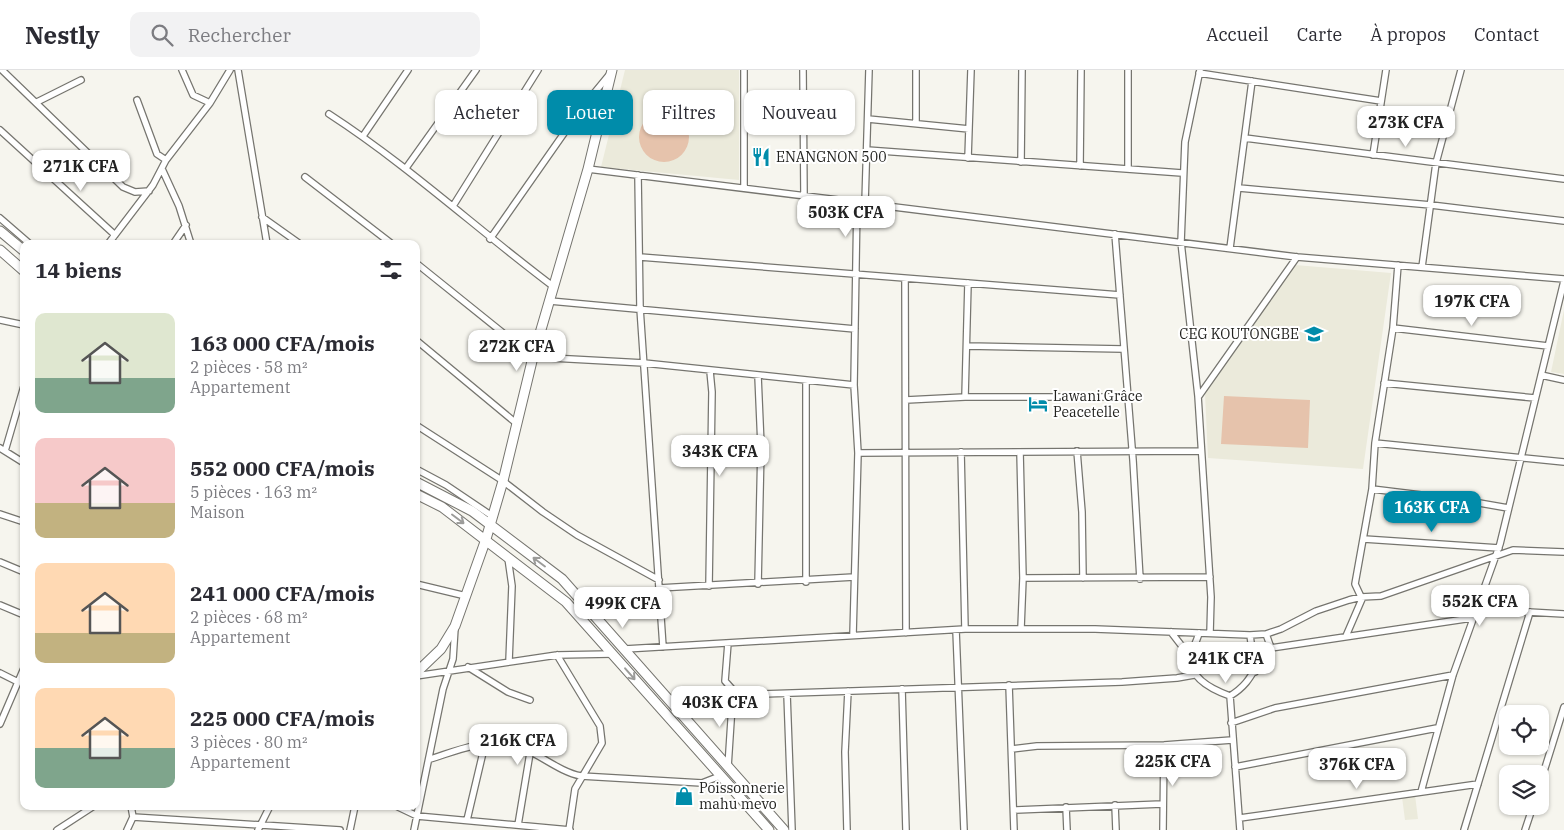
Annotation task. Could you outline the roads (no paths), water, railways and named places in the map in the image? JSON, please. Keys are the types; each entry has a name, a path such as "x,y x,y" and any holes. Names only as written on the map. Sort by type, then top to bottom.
{"main road":[{"path":"420,671 441,649 455,626 486,539 503,480 533,357 588,169 611,72"},
{"path":"0,231 20,248"},
{"path":"0,250 20,268"},
{"path":"420,484 491,520 562,580 626,649 784,830"},
{"path":"420,496 442,507 566,602 769,830"}],"street":[{"path":"2,70 123,187 135,192 149,191"},
{"path":"182,70 193,95 210,103"},
{"path":"111,240 149,191 166,160 210,103 230,70"},
{"path":"238,70 265,240"},
{"path":"363,136 408,70"},
{"path":"406,168 476,70"},
{"path":"453,206 538,70"},
{"path":"744,70 744,188"},
{"path":"803,70 804,195"},
{"path":"865,203 869,70"},
{"path":"916,70 916,123"},
{"path":"968,158 971,70"},
{"path":"1021,162 1022,70"},
{"path":"1080,70 1080,166"},
{"path":"1128,70 1128,169"},
{"path":"1373,155 1386,70"},
{"path":"1422,267 1436,162 1461,70"},
{"path":"490,239 581,108 611,72"},
{"path":"1210,633 1210,577 1198,396 1181,242 1182,173 1186,128 1200,72 1381,101"},
{"path":"36,102 81,80"},
{"path":"1230,248 1252,81"},
{"path":"137,100 157,154 166,160"},
{"path":"329,114 363,136 406,168 490,239 554,287"},
{"path":"868,118 969,129"},
{"path":"0,130 115,235"},
{"path":"1245,138 1564,179"},
{"path":"867,150 1182,173"},
{"path":"162,169 186,225 190,240"},
{"path":"588,169 1296,257 1564,280 1499,548 1452,675 1421,792"},
{"path":"638,175 640,308 663,647"},
{"path":"305,177 387,240"},
{"path":"1239,188 1431,205 1564,221"},
{"path":"852,635 858,453 854,385 857,202"},
{"path":"262,217 294,240"},
{"path":"0,218 25,240"},
{"path":"176,240 186,225"},
{"path":"1115,234 1140,579"},
{"path":"640,257 1120,295"},
{"path":"1198,396 1296,257"},
{"path":"420,266 533,357 644,363 854,385"},
{"path":"1346,636 1361,597 1355,584 1372,489 1375,442 1393,328 1398,266"},
{"path":"905,279 906,632"},
{"path":"965,397 968,283"},
{"path":"550,301 855,329"},
{"path":"0,320 20,324"},
{"path":"1393,328 1548,346"},
{"path":"420,343 516,423"},
{"path":"967,346 1123,349"},
{"path":"708,586 712,392 710,371"},
{"path":"758,376 760,446 758,584"},
{"path":"1541,376 1564,380"},
{"path":"806,380 806,582"},
{"path":"1384,383 1535,398"},
{"path":"906,400 965,397 1127,397"},
{"path":"20,398 3,450 20,461"},
{"path":"420,428 503,480 543,512 577,535 659,580"},
{"path":"1375,442 1564,462"},
{"path":"1077,451 1082,512 1083,578"},
{"path":"858,453 1201,451"},
{"path":"961,452 965,629"},
{"path":"1020,452 1023,578 1021,628"},
{"path":"420,471 446,485 491,520"},
{"path":"1372,489 1462,500 1508,508"},
{"path":"0,514 20,521"},
{"path":"1364,539 1499,548"},
{"path":"626,649 965,629 1021,628 1266,634 1316,611 1361,597 1380,596 1413,586 1495,556 1521,550 1564,552"},
{"path":"507,555 512,586 509,662"},
{"path":"0,562 20,570"},
{"path":"1023,578 1140,579 1210,577"},
{"path":"660,588 806,582 854,578"},
{"path":"420,585 466,596"},
{"path":"0,605 20,613"},
{"path":"1475,609 1564,614"},
{"path":"1464,830 1530,612"},
{"path":"1230,696 1245,686 1270,648 1472,618"},
{"path":"420,803 443,689 454,652 455,626"},
{"path":"956,630 964,830"},
{"path":"1171,632 1191,658 1194,675 1215,691 1230,696"},
{"path":"1191,658 1199,633"},
{"path":"1266,634 1270,648"},
{"path":"1250,635 1255,672"},
{"path":"728,643 725,681 733,690 760,694 1122,682 1194,675"},
{"path":"420,674 557,656 612,654"},
{"path":"404,810 417,816 570,830 575,790 581,776 602,743 602,736 600,726 557,656"},
{"path":"468,667 508,692 530,700"},
{"path":"0,674 18,682"},
{"path":"1231,723 1275,708 1452,675"},
{"path":"0,724 20,677"},
{"path":"1009,685 1014,830"},
{"path":"902,689 906,830"},
{"path":"728,767 733,690"},
{"path":"847,830 845,752 848,691"},
{"path":"788,694 792,830"},
{"path":"1230,696 1240,830"},
{"path":"1546,765 1564,707"},
{"path":"1235,768 1437,728"},
{"path":"1012,749 1037,746 1164,745 1232,740"},
{"path":"430,758 485,744 503,742 530,753 568,773 581,776 702,783 720,776"},
{"path":"468,820 485,744"},
{"path":"1163,830 1164,745"},
{"path":"518,825 530,753"},
{"path":"1240,818 1478,784"},
{"path":"1014,810 1162,804"},
{"path":"1115,805 1116,830"},
{"path":"1066,807 1067,830"},
{"path":"57,830 88,810"},
{"path":"127,830 132,817 131,810"},
{"path":"260,827 268,810"},
{"path":"350,830 354,810"},
{"path":"414,830 418,810"},
{"path":"1525,830 1530,815"},
{"path":"132,817 260,827 340,830"}],"place":[{"name":"ENANGNON 500","path":"761,157"},
{"name":"CEG KOUTONGBE","path":"1314,334"},
{"name":"Lawani Grâce Peacetelle","path":"1038,404"},
{"name":"Poissonnerie mahu mevo","path":"684,796"}]}
